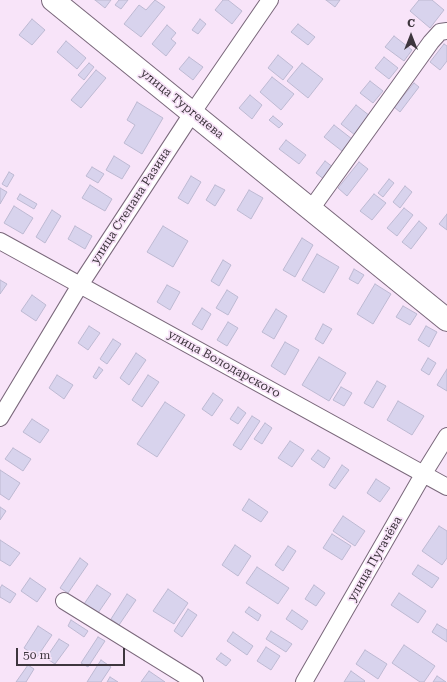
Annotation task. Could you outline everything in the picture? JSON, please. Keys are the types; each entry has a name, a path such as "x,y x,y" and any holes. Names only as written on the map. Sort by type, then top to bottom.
{"main road":[{"name":"улица Тургенева","path":"53,0 193,112 447,320"}],"street":[{"name":"улица Степана Разина","path":"0,418 80,285 193,112 270,0"},
{"path":"311,209 431,42 440,32 447,31"},
{"name":"улица Володарского","path":"0,241 447,487"},
{"name":"улица Пугачёва","path":"304,682 424,473 447,436"},
{"path":"64,601 195,682"}],"building":[{"path":"95,0 111,0 105,8"},
{"path":"119,0 128,0 121,9 115,5"},
{"path":"155,0 165,7 141,37 124,24 139,5 146,10"},
{"path":"223,0 228,0 242,11 232,24 215,10"},
{"path":"326,0 340,0 335,7"},
{"path":"419,0 432,0 444,10 430,28 410,11"},
{"path":"32,19 45,30 32,45 19,35"},
{"path":"200,19 206,24 198,34 192,30"},
{"path":"298,24 315,37 308,45 291,32"},
{"path":"167,25 176,33 171,39 176,43 166,56 152,44"},
{"path":"394,36 412,50 404,61 385,47"},
{"path":"66,41 86,58 77,69 57,52"},
{"path":"444,44 447,46 447,61 440,70 430,62"},
{"path":"278,55 293,67 283,80 268,68"},
{"path":"189,57 203,67 193,80 179,69"},
{"path":"384,57 398,68 389,79 375,68"},
{"path":"89,63 94,67 84,80 78,75"},
{"path":"302,63 323,79 308,98 287,81"},
{"path":"96,70 106,78 81,108 71,100"},
{"path":"272,77 294,94 281,110 260,92"},
{"path":"370,81 383,91 373,103 360,93"},
{"path":"414,83 419,87 400,112 394,107"},
{"path":"250,95 262,105 252,119 239,108"},
{"path":"137,102 163,118 142,154 124,143 135,125 127,120"},
{"path":"356,105 370,116 355,135 341,124"},
{"path":"273,116 283,124 279,128 269,120"},
{"path":"334,125 352,139 342,151 324,137"},
{"path":"286,140 306,155 299,164 279,149"},
{"path":"114,156 130,166 122,179 106,170"},
{"path":"325,161 334,168 325,180 316,173"},
{"path":"359,162 368,169 347,196 338,188"},
{"path":"92,167 104,174 98,183 86,176"},
{"path":"9,172 14,175 7,187 2,184"},
{"path":"191,176 201,182 188,204 178,198"},
{"path":"389,179 394,183 383,197 378,193"},
{"path":"90,185 112,199 105,211 82,198"},
{"path":"215,185 225,190 215,206 206,200"},
{"path":"405,186 412,192 400,208 393,202"},
{"path":"0,188 7,192 0,204"},
{"path":"249,190 263,198 251,219 237,210"},
{"path":"20,194 37,204 34,209 17,199"},
{"path":"374,194 386,203 372,220 360,211"},
{"path":"14,206 33,218 23,234 4,223"},
{"path":"404,208 413,215 397,236 387,228"},
{"path":"52,210 61,216 45,243 36,237"},
{"path":"447,214 447,230 439,224"},
{"path":"419,221 427,228 411,249 402,242"},
{"path":"75,226 92,236 85,249 68,239"},
{"path":"163,226 188,241 173,267 147,252"},
{"path":"302,238 313,245 295,277 283,270"},
{"path":"317,254 339,267 324,293 302,280"},
{"path":"223,260 231,265 219,286 211,281"},
{"path":"354,269 364,275 358,284 349,279"},
{"path":"0,280 7,284 0,294"},
{"path":"375,284 391,294 373,324 357,314"},
{"path":"167,285 180,292 170,310 157,302"},
{"path":"227,290 238,297 228,315 216,308"},
{"path":"32,295 46,305 36,321 21,311"},
{"path":"403,306 417,314 410,325 396,317"},
{"path":"202,308 211,314 202,330 192,324"},
{"path":"276,309 287,316 274,339 262,332"},
{"path":"228,322 238,328 227,346 217,340"},
{"path":"323,324 332,329 323,344 315,339"},
{"path":"89,326 100,333 88,350 78,343"},
{"path":"426,326 437,332 429,347 418,340"},
{"path":"113,339 121,344 107,364 100,359"},
{"path":"285,342 299,350 285,375 271,366"},
{"path":"136,353 146,360 129,385 120,378"},
{"path":"319,357 346,373 329,401 302,385"},
{"path":"428,358 436,363 429,375 421,370"},
{"path":"99,367 103,370 96,379 93,377"},
{"path":"447,369 447,391 437,385"},
{"path":"57,375 73,385 64,399 49,388"},
{"path":"148,375 159,382 142,407 132,400"},
{"path":"377,381 386,386 373,408 364,403"},
{"path":"341,387 352,393 344,406 333,400"},
{"path":"213,393 223,400 212,416 202,409"},
{"path":"398,401 424,416 412,435 387,420"},
{"path":"165,402 185,415 157,457 137,444"},
{"path":"238,407 246,413 238,424 230,419"},
{"path":"252,416 260,421 241,450 233,445"},
{"path":"32,419 49,430 40,443 23,432"},
{"path":"265,423 272,428 262,444 254,439"},
{"path":"290,441 304,450 292,467 278,458"},
{"path":"13,448 31,459 23,471 5,459"},
{"path":"318,450 330,458 324,468 311,459"},
{"path":"342,465 349,470 335,489 329,485"},
{"path":"0,470 20,483 9,500 0,494"},
{"path":"376,479 390,488 380,502 367,493"},
{"path":"249,499 268,512 261,522 242,510"},
{"path":"0,507 6,511 0,520"},
{"path":"343,516 365,531 355,546 333,531"},
{"path":"439,526 447,531 447,558 442,565 422,551"},
{"path":"332,534 351,546 342,560 323,548"},
{"path":"0,540 20,553 10,566 0,560"},
{"path":"235,545 251,556 238,576 222,565"},
{"path":"288,546 296,551 283,571 275,565"},
{"path":"80,558 88,564 68,593 60,588"},
{"path":"418,565 439,578 432,588 412,574"},
{"path":"257,567 289,588 278,604 246,583"},
{"path":"30,578 46,589 37,602 21,591"},
{"path":"2,585 16,594 10,603 0,597 0,588"},
{"path":"97,585 111,594 98,613 84,604"},
{"path":"314,585 325,593 316,606 305,599"},
{"path":"168,589 188,603 174,624 153,611"},
{"path":"399,593 426,611 418,623 391,605"},
{"path":"127,594 136,600 119,625 111,619"},
{"path":"249,607 261,615 258,621 245,612"},
{"path":"188,609 197,615 182,637 174,631"},
{"path":"292,610 308,621 302,630 286,619"},
{"path":"71,620 88,631 84,637 68,626"},
{"path":"437,624 447,630 447,642 432,632"},
{"path":"38,626 52,635 37,657 24,648"},
{"path":"271,631 292,644 286,652 266,639"},
{"path":"233,632 253,646 247,655 227,641"},
{"path":"98,637 105,641 88,667 81,663"},
{"path":"59,639 69,645 55,664 46,658"},
{"path":"404,645 435,666 424,682 420,682 392,663"},
{"path":"266,647 280,656 271,670 257,661"},
{"path":"365,650 387,664 378,679 356,664"},
{"path":"221,653 231,660 226,666 216,659"},
{"path":"101,660 111,667 101,682 87,682"},
{"path":"28,665 34,669 26,682 16,682"},
{"path":"149,671 165,682 141,682"},
{"path":"351,671 365,681 344,682"},
{"path":"437,676 446,682 433,682"},
{"path":"110,677 118,682 107,682"}]}
